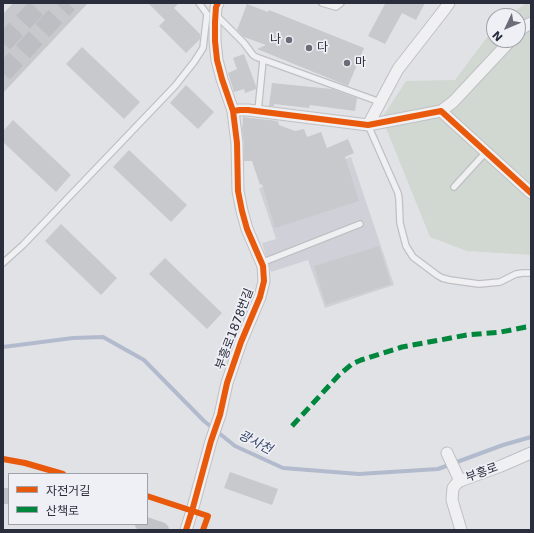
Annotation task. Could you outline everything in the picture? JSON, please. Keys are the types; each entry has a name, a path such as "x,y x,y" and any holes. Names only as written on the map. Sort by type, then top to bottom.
{"main road":[{"path":"146,525 161,530"}],"street":[{"name":"부흥로1878번길","path":"186,530 211,441 220,416 227,383 241,342 260,297 264,273 247,229 238,191 237,143 233,111 217,60 215,41 216,7 218,3"},
{"path":"368,125 398,68 448,3"},
{"path":"233,111 258,111 368,125 441,111 453,102 504,48"},
{"path":"441,111 531,193"},
{"name":"부흥로","path":"461,530 452,500 453,488 460,481 502,466 531,453"},
{"path":"448,454 460,481"}],"lane":[{"path":"3,263 175,86 194,62 203,48 207,14 199,3"},
{"path":"322,3 336,7 341,3"},
{"path":"216,15 244,43 253,55 263,60 380,102"},
{"path":"258,111 263,60"},
{"path":"368,125 398,193 400,223 406,246 413,257 442,278 479,284 500,282 516,274 531,273"},
{"path":"454,187 486,152"},
{"path":"261,263 360,224"}],"shaded area":[{"path":"526,3 531,3 531,255 467,251 430,237 382,118 406,81 455,80 486,39 486,48 526,48 526,8 519,8"},
{"path":"351,157 394,285 325,308 308,260 271,272 262,243 276,239 259,188"}],"building":[{"path":"13,3 88,3 3,93 3,14"},
{"path":"148,3 179,3 174,8 200,34 200,39 186,53 159,26 165,20"},
{"path":"382,3 425,3 416,20 402,13 385,44 368,36 385,4"},
{"path":"247,4 268,12 269,10 364,48 348,86 257,49 266,45 244,37 237,30"},
{"path":"82,47 140,102 124,119 66,64"},
{"path":"244,54 256,89 245,93 244,89 234,92 228,73 237,69 233,58"},
{"path":"272,83 332,89 357,98 355,111 310,105 309,108 274,104 274,106 269,106"},
{"path":"186,85 214,112 198,129 170,103"},
{"path":"243,117 278,121 279,125 295,131 304,129 307,137 321,132 327,148 348,139 354,153 345,157 359,201 275,228 262,184 260,185 252,161 244,161 242,130"},
{"path":"13,120 71,175 56,192 3,142 3,131"},
{"path":"129,150 187,205 171,222 113,167"},
{"path":"61,224 117,278 101,295 45,241"},
{"path":"379,246 391,284 326,305 314,266"},
{"path":"165,258 222,313 207,329 149,274"},
{"path":"230,472 278,489 272,505 224,488"}],"waterway":[{"name":"광사천","path":"3,347 73,338 103,337 144,360 204,421 235,446 283,468 359,474 438,469 503,445 531,437"}],"tunnel":[{"path":"3,43 41,3"},
{"path":"3,73 68,3"}],"marked path":[{"path":"292,426 339,375 352,364 361,360 402,347 467,335 501,332 531,327"}],"cycle path":[{"path":"186,530 211,441 220,415 227,383 241,342 260,297 264,281 263,266 247,229 238,191 237,143 233,111 217,60 215,22 216,7 218,3"},
{"path":"233,111 248,110 368,125 441,111 531,193"},
{"path":"3,459 25,463 60,473"},
{"path":"148,496 208,516 203,530"}],"place":[{"name":"나","path":"289,40"},
{"name":"다","path":"309,48"},
{"name":"마","path":"347,63"}]}
